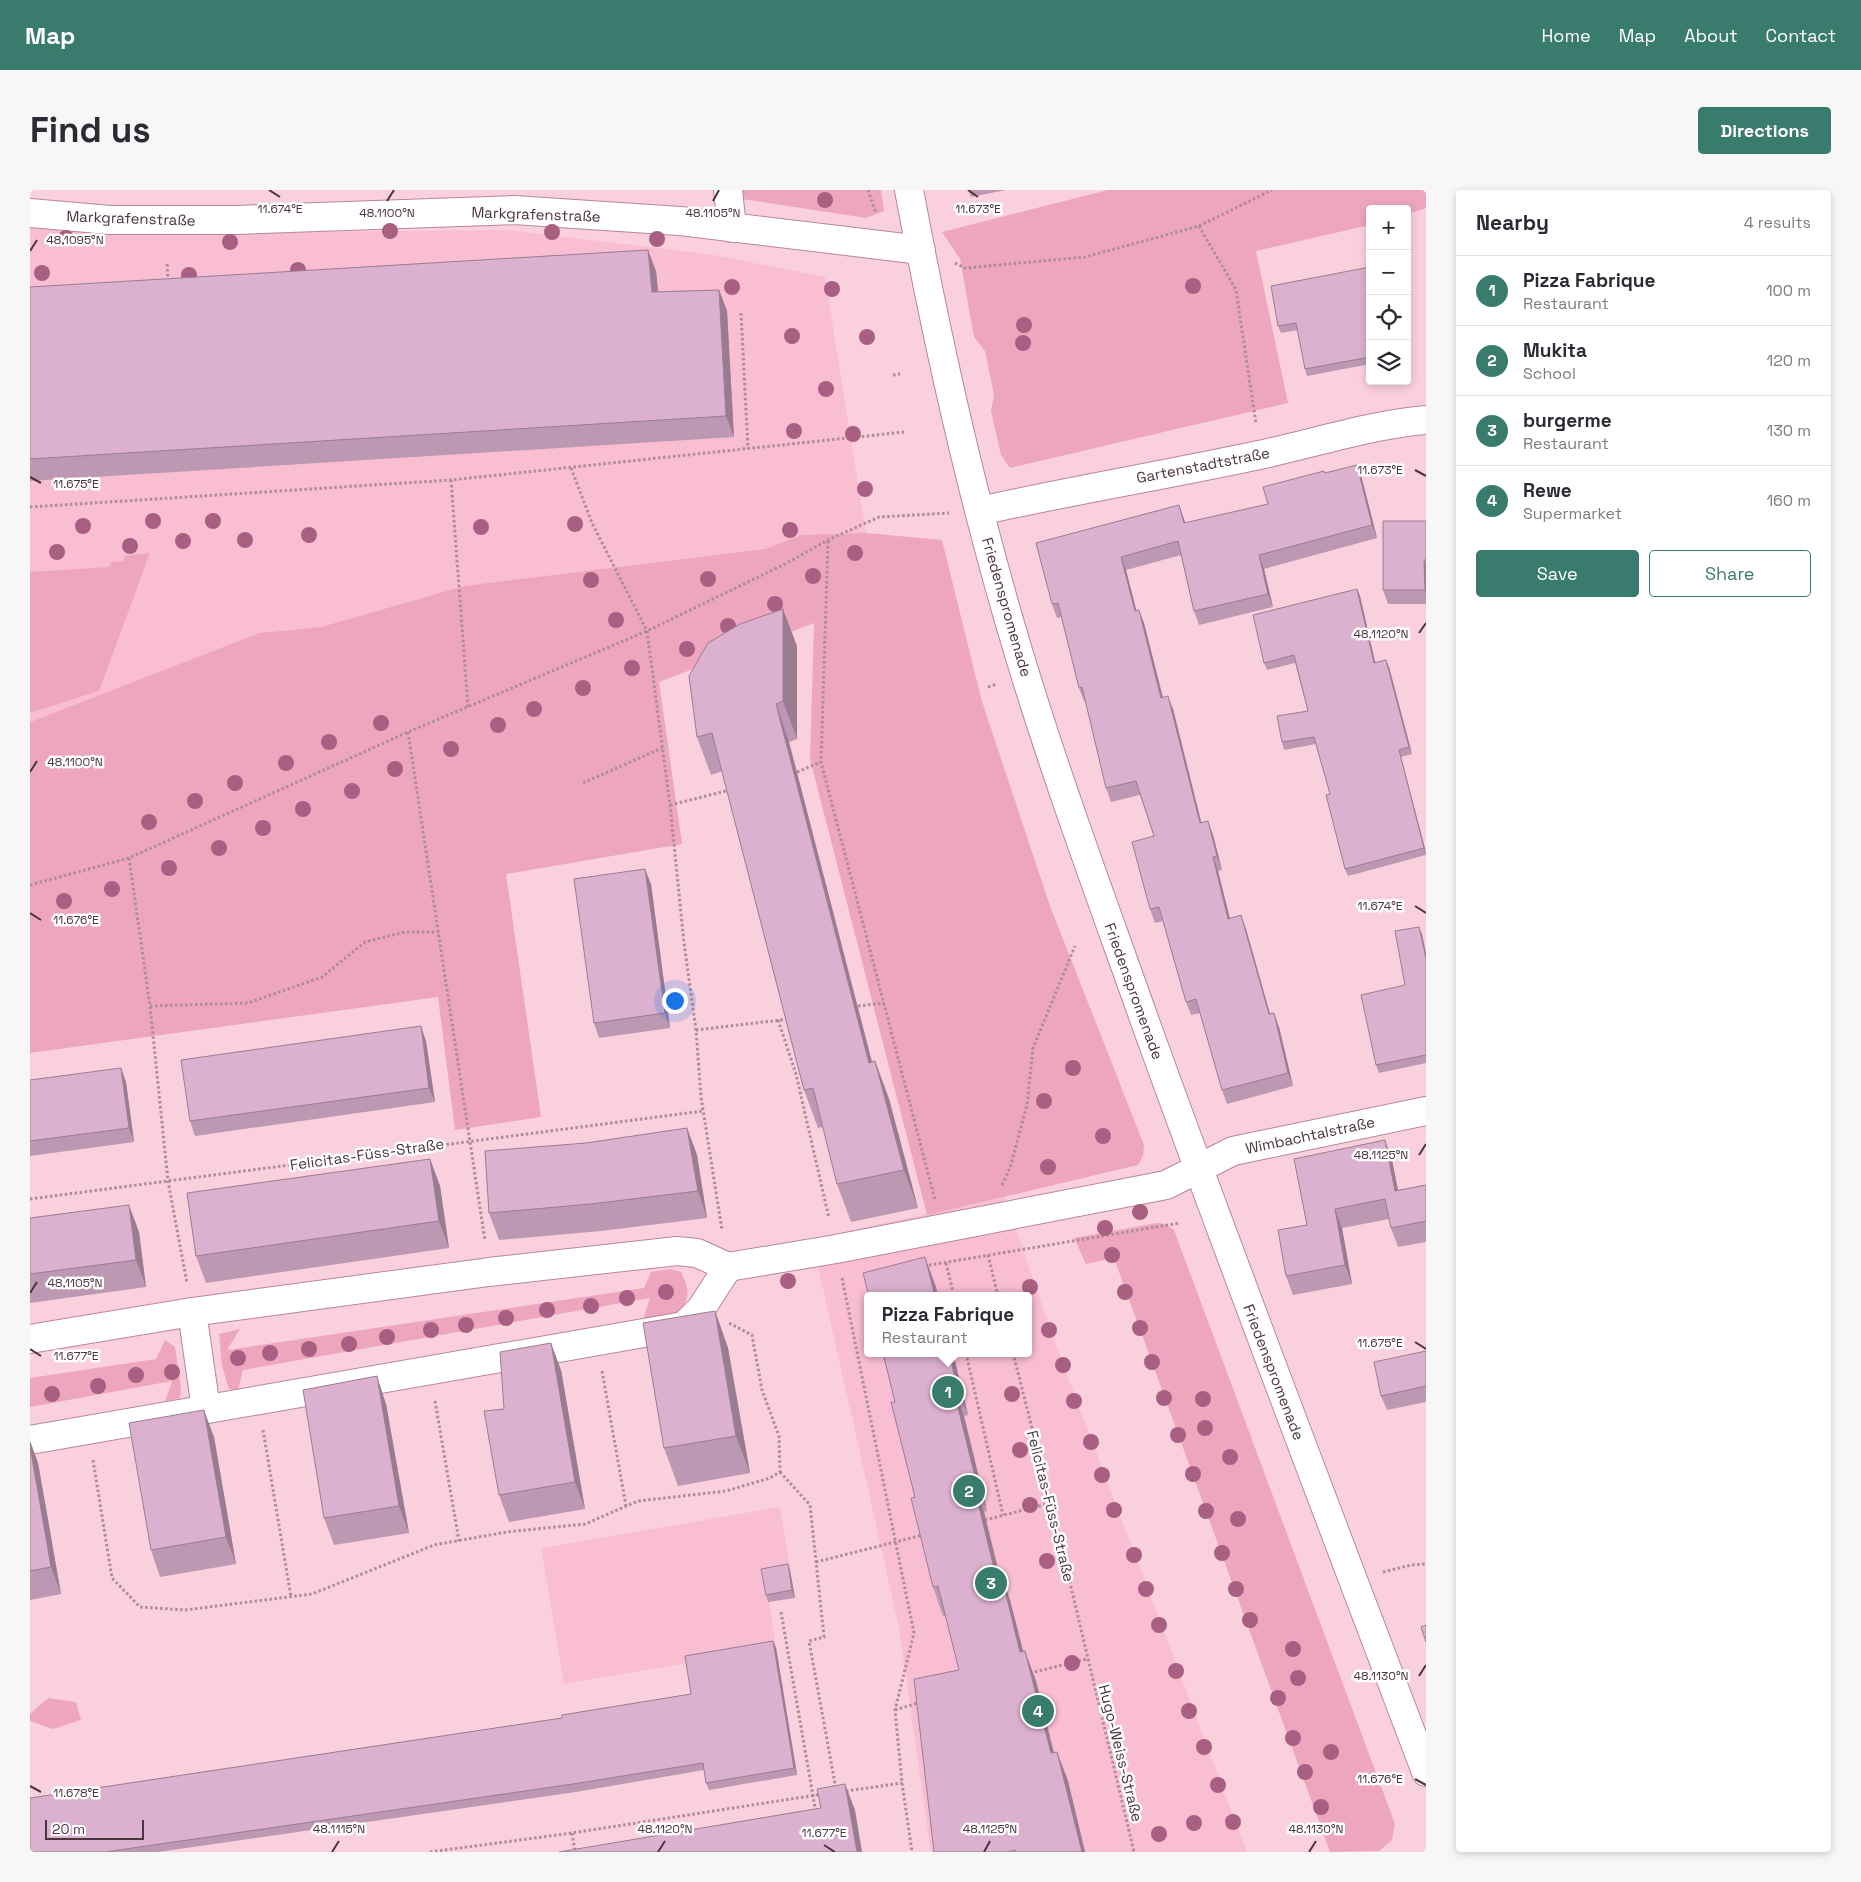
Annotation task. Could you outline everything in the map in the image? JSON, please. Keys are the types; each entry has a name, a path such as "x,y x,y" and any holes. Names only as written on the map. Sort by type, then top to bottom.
{"street":[{"path":"728,190 732,228"},
{"name":"Friedenspromenade","path":"909,190 948,383 980,511 1018,652 1055,769 1198,1169 1426,1772"},
{"name":"Markgrafenstraße","path":"30,214 110,220 236,220 514,210 680,221 921,250"},
{"name":"Gartenstadtstraße","path":"980,511 1261,455 1410,421 1426,420"},
{"name":"Wimbachtalstraße","path":"1198,1169 1233,1151 1426,1111"},
{"path":"30,1339 192,1312 489,1272 677,1251 697,1252 728,1267 836,1249 1166,1186 1198,1169"},
{"path":"30,1440 684,1326 701,1309 728,1267"},
{"path":"192,1312 206,1409"}],"path":[{"path":"921,250 965,268 1085,257 1199,226 1272,190"},
{"path":"1199,226 1236,290 1261,455"},
{"path":"167,264 168,291"},
{"path":"741,313 748,449"},
{"path":"893,375 900,374"},
{"path":"30,507 450,480 904,432"},
{"path":"570,468 592,523 647,631 670,805 684,943 696,1030 703,1111 728,1267"},
{"path":"450,480 468,707"},
{"path":"30,885 129,858 408,732 647,631 785,564 828,540 879,517 946,513"},
{"path":"828,540 821,762 942,1229"},
{"path":"408,732 471,1140 489,1272"},
{"path":"583,783 662,748"},
{"path":"797,772 821,762"},
{"path":"670,805 731,790"},
{"path":"129,858 150,1006 168,1181 192,1312"},
{"path":"150,1006 248,1003 322,976 365,942 405,932 439,932"},
{"path":"997,1292 988,1256 983,1221 1010,1168 1027,1105 1033,1048 1075,946"},
{"path":"858,1006 884,1003"},
{"path":"696,1030 790,1019"},
{"path":"778,1020 796,1074 836,1249 914,1633 895,1710 902,1783 912,1852"},
{"name":"Felicitas-Füss-Straße","path":"30,1199 703,1111"},
{"path":"918,1267 1180,1223"},
{"path":"946,1262 953,1292"},
{"path":"701,1309 752,1335 762,1390 779,1436 780,1472 810,1505 824,1637 809,1642 836,1792"},
{"path":"597,1341 626,1506"},
{"path":"967,1357 1003,1515"},
{"name":"Felicitas-Füss-Straße","path":"1014,1357 1051,1503 1087,1659"},
{"path":"429,1370 459,1541"},
{"path":"258,1400 291,1597"},
{"path":"90,1429 91,1452 112,1578 140,1607 185,1610 312,1594 434,1545 507,1532 585,1524 638,1501 726,1491 770,1478 780,1472"},
{"path":"986,1520 1051,1503"},
{"path":"816,1562 924,1535"},
{"path":"1400,1568 1426,1564"},
{"path":"782,1612 816,1814"},
{"path":"1029,1674 1087,1659"},
{"name":"Hugo-Weiss-Straße","path":"1087,1659 1134,1852"},
{"path":"895,1710 922,1702"},
{"path":"846,1791 902,1783"},
{"path":"430,1852 572,1833 828,1793"},
{"path":"572,1833 575,1852"}],"shaded area":[{"path":"741,190 881,190 884,211 866,218 742,199"},
{"path":"1108,190 1426,190 1426,208 1411,213 1411,205 1366,205 1366,226 1256,251 1288,403 1010,468 1001,455 991,411 994,395 985,351 974,337 960,259 942,232"},
{"path":"30,228 114,234 509,230 714,255 825,277 866,533 801,535 765,549 464,586 321,627 259,633 30,722"},
{"path":"866,533 942,540 981,698 1050,906 1144,1145 1143,1156 1138,1165 927,1215 810,759 814,623 659,682 682,844 506,874 541,1117 455,1130 438,997 30,1053 30,722 259,633 321,627 464,586 765,549 801,535"},
{"path":"150,553 99,691 30,713 30,572 109,567 111,562 124,561 124,556"},
{"path":"1005,1197 1053,1337 1247,1852 931,1852 899,1628 812,1239"},
{"path":"1157,1223 1165,1224 1174,1230 1395,1824 1392,1840 1379,1851 1330,1852 1114,1258 1086,1264 1074,1238"},
{"path":"670,1269 681,1272 687,1289 687,1299 678,1315 643,1320 650,1298 243,1370 238,1390 229,1389 222,1366 219,1334 240,1329 227,1350 644,1288 651,1272"},
{"path":"165,1340 175,1347 181,1388 180,1398 165,1402 172,1381 30,1407 30,1378 156,1359"},
{"path":"780,1507 795,1598 769,1602 797,1775 709,1790 687,1663 564,1684 541,1548"},
{"path":"48,1698 76,1702 81,1720 53,1729 30,1721 30,1714"}],"building":[{"path":"648,250 652,292 719,290 726,416 30,459 30,287"},
{"path":"1366,268 1366,358 1305,369 1296,323 1278,326 1271,286"},
{"path":"1357,465 1372,525 1259,555 1268,594 1194,611 1178,541 1121,557 1135,611 1139,610 1161,698 1168,696 1200,823 1208,821 1217,856 1213,857 1228,919 1241,915 1269,1014 1274,1013 1288,1073 1222,1090 1196,999 1186,1002 1159,907 1150,909 1132,842 1154,836 1136,781 1106,788 1082,687 1079,688 1058,603 1052,604 1036,543 1179,505 1184,523 1268,504 1263,487 1324,471 1325,473"},
{"path":"1383,521 1426,521 1425,590 1383,590"},
{"path":"1357,589 1374,663 1386,660 1409,747 1399,750 1424,848 1345,869 1326,795 1330,794 1314,737 1282,742 1277,716 1308,711 1294,655 1264,663 1253,615"},
{"path":"783,609 783,701 776,704 869,1063 875,1061 904,1170 837,1184 813,1088 804,1090 712,733 697,737 689,676 708,643 740,624"},
{"path":"645,869 665,1013 594,1023 574,879"},
{"path":"1419,927 1426,958 1426,1055 1376,1065 1361,995 1405,985 1395,931"},
{"path":"421,1026 429,1088 190,1121 181,1060"},
{"path":"121,1068 129,1128 30,1141 30,1080"},
{"path":"687,1128 698,1191 591,1204 489,1213 485,1151 586,1143"},
{"path":"1385,1140 1395,1191 1426,1185 1426,1221 1391,1228 1385,1199 1335,1209 1345,1265 1286,1276 1278,1230 1307,1225 1294,1159"},
{"path":"430,1159 439,1221 196,1256 187,1193"},
{"path":"129,1205 136,1260 30,1274 30,1218"},
{"path":"925,1257 934,1292 868,1292 863,1273"},
{"path":"715,1311 736,1436 664,1448 643,1323"},
{"path":"551,1343 575,1482 499,1495 484,1411 504,1409 500,1352"},
{"path":"1426,1351 1426,1386 1381,1396 1374,1362"},
{"path":"884,1357 950,1357 957,1386 953,1387 976,1481 973,1482 995,1572 1000,1570 1020,1652 1025,1651 1051,1753 1057,1752 1082,1852 1016,1852 1015,1850 1007,1852 934,1852 914,1679 959,1670 938,1586 933,1587 911,1498 915,1497 891,1402 895,1402"},
{"path":"377,1376 399,1506 324,1518 303,1390"},
{"path":"204,1410 226,1537 151,1550 129,1423"},
{"path":"30,1446 51,1567 30,1571"},
{"path":"788,1564 792,1590 766,1595 761,1569"},
{"path":"1426,1625 1426,1642 1421,1627"},
{"path":"773,1641 794,1768 706,1783 703,1763 573,1784 105,1852 30,1852 30,1798 562,1718 562,1715 691,1694 685,1656"},
{"path":"845,1784 857,1852 559,1852 821,1808 817,1789"}],"place":[{"name":"Pizza Fabrique","path":"948,1392"},
{"name":"Mukita","path":"969,1491"},
{"name":"burgerme","path":"991,1583"},
{"name":"Rewe","path":"1038,1711"}]}
